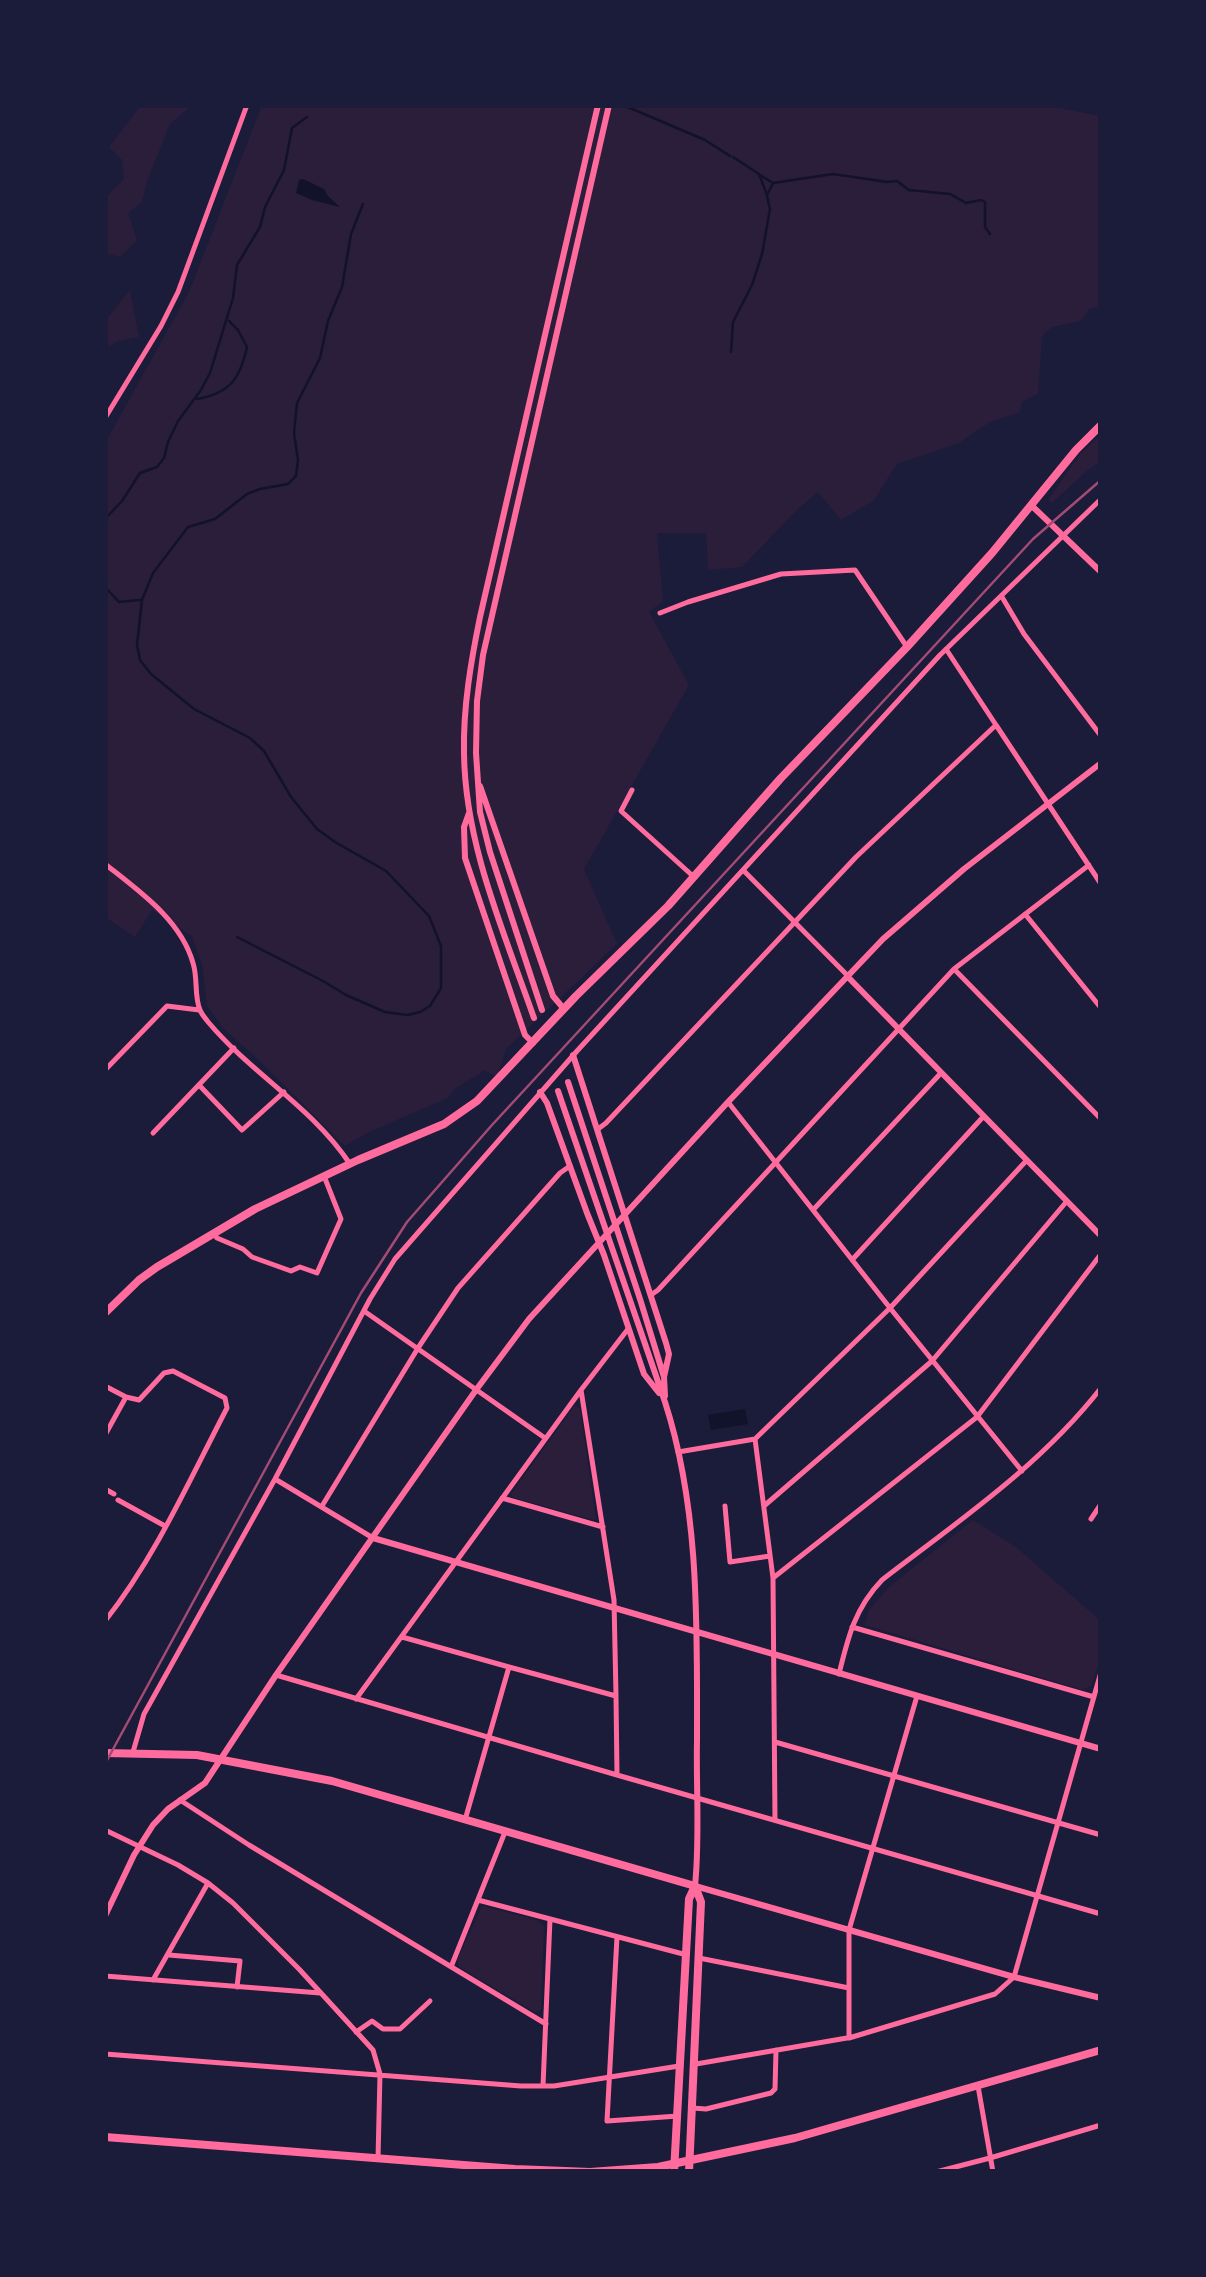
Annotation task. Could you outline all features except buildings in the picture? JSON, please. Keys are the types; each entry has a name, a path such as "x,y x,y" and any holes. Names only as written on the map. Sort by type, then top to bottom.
{"main road":[{"path":"105,1313 148,1273 255,1209 444,1124 492,1087 694,878 782,778 907,647 1101,425"},
{"path":"105,1753 197,1755 332,1781 695,1886"},
{"path":"675,2168 689,1899 695,1886"},
{"path":"689,2172 701,1902 695,1886"},
{"path":"105,2137 515,2169 590,2172 675,2168 690,2161 795,2138 1101,2050"}],"street":[{"path":"105,418 178,292 247,105"},
{"path":"534,1018 482,868 470,811 464,753 466,702 472,654 598,105"},
{"path":"542,1010 480,812 477,701 483,655 609,105"},
{"path":"132,1752 144,1714 395,1259 540,1092 946,649 1101,499"},
{"path":"1031,505 1101,572"},
{"path":"660,613 781,574 855,570 907,647"},
{"path":"1002,597 1024,634 1101,736"},
{"path":"946,649 1101,884"},
{"path":"598,1129 856,857 996,725"},
{"path":"105,1916 153,1825 168,1809 205,1783 276,1675 529,1319 847,975 922,903 1101,763"},
{"path":"477,781 485,794 553,996 564,1009"},
{"path":"632,790 621,811 694,878"},
{"path":"470,811 464,841 471,880 524,1034 533,1043"},
{"path":"105,864 180,931 195,967 200,1010 218,1034 318,1124 350,1164"},
{"path":"650,1296 954,969 1088,865"},
{"path":"743,870 1101,1236"},
{"path":"1024,914 1101,1008"},
{"path":"954,969 1101,1118"},
{"path":"105,1070 167,1006 200,1010"},
{"path":"153,1134 234,1048"},
{"path":"573,1056 669,1354 664,1377 665,1402"},
{"path":"813,1210 941,1073"},
{"path":"568,1082 664,1377"},
{"path":"199,1085 242,1130 284,1092"},
{"path":"558,1091 665,1402 678,1452 694,1567 697,1632 695,1886 1014,1978 1101,1998"},
{"path":"540,1092 600,1240 644,1374 665,1402"},
{"path":"728,1102 1022,1471"},
{"path":"852,1260 983,1117"},
{"path":"678,1452 755,1439 890,1308 1026,1161"},
{"path":"322,1506 458,1288 570,1166"},
{"path":"214,1234 252,1257 291,1271 300,1267 317,1274 341,1219 324,1176"},
{"path":"764,1506 932,1361 1067,1201"},
{"path":"773,1578 977,1416 1101,1254"},
{"path":"364,1311 545,1438"},
{"path":"356,1699 629,1328"},
{"path":"105,1386 135,1401 144,1398 164,1372 172,1371 227,1402 165,1526 121,1601 105,1620"},
{"path":"840,1674 857,1613 871,1592 1047,1450 1101,1388"},
{"path":"581,1390 614,1609 617,1775"},
{"path":"105,1435 126,1398"},
{"path":"755,1439 773,1578 774,1820"},
{"path":"276,1479 373,1538 1101,1748"},
{"path":"105,1489 165,1526"},
{"path":"502,1498 603,1526"},
{"path":"1091,1519 1101,1504"},
{"path":"725,1506 730,1562 770,1556"},
{"path":"852,1627 1094,1697"},
{"path":"401,1636 616,1696"},
{"path":"465,1820 510,1667"},
{"path":"692,2064 849,2038 995,1994 1014,1978 1101,1672"},
{"path":"276,1675 1101,1914"},
{"path":"849,2038 850,1930 917,1696"},
{"path":"775,1742 1101,1835"},
{"path":"180,1800 546,2024"},
{"path":"105,1830 208,1884 233,1904 373,2050 380,2074 378,2172"},
{"path":"450,1967 505,1832"},
{"path":"153,1980 208,1884"},
{"path":"478,1900 686,1955"},
{"path":"542,2086 550,1919"},
{"path":"617,1937 607,2120 678,2116"},
{"path":"168,1954 240,1961 237,1987"},
{"path":"698,1958 849,1988"},
{"path":"105,1976 320,1993"},
{"path":"356,2032 372,2022 400,2029 430,2001"},
{"path":"692,2108 706,2109 771,2093 775,2089 776,2050"},
{"path":"105,2054 542,2086 680,2066"},
{"path":"978,2086 993,2172"},
{"path":"936,2172 1101,2125"}],"shaded area":[{"path":"141,105 193,105 170,124 142,202 128,213 137,240 120,257 105,253 105,198 124,179 122,160 109,147"},
{"path":"262,105 1061,105 1063,109 1101,116 1101,307 1089,309 1081,321 1052,327 1042,336 1038,394 1022,402 1020,412 990,422 959,443 897,464 874,500 841,520 818,492 742,567 708,570 706,533 657,533 663,601 649,612 689,685 584,869 617,944 506,1049 497,1077 484,1070 448,1098 345,1146 222,1027 207,1005 202,964 192,936 152,910 135,937 105,917 105,443 189,292"},
{"path":"299,180 324,189 340,207 296,193"},
{"path":"130,290 139,337 118,341 105,349 105,315 109,316"},
{"path":"1101,435 1101,461 1052,503 1048,500 1080,454"},
{"path":"575,1405 580,1409 594,1520 511,1494"},
{"path":"745,1409 748,1424 711,1430 708,1415"},
{"path":"973,1520 1016,1547 1101,1621 1101,1658 1091,1686 1083,1690 865,1625 868,1611 890,1586"},
{"path":"482,1906 537,1920 544,1927 541,2010 535,2012 459,1967 457,1960"}],"waterway":[{"path":"623,105 705,140 730,156"},
{"path":"105,519 140,473 157,467 164,458 178,421 210,373 233,298 237,265 260,227 265,207 284,170 292,128 307,117"},
{"path":"733,157 759,174 767,195 773,183 833,174 897,181 909,190 950,194 966,203 981,200 985,202 985,227 990,234"},
{"path":"760,175 773,183"},
{"path":"731,352 733,322 762,254 770,209 767,196"},
{"path":"237,937 385,1012 420,1012 430,1006 441,988 441,946 429,916 386,871 317,829 291,797 264,751 250,738 194,709 151,674 140,660 137,645 142,600 153,573 188,527 215,519 247,494 288,484 296,476 297,403 320,358 328,321 342,287 351,234 363,204"},
{"path":"197,399 218,393 232,383 241,368 247,347 229,321"},
{"path":"105,587 119,602 140,600"}],"railway":[{"path":"105,1764 361,1293 407,1222 1033,539 1101,480"}]}
